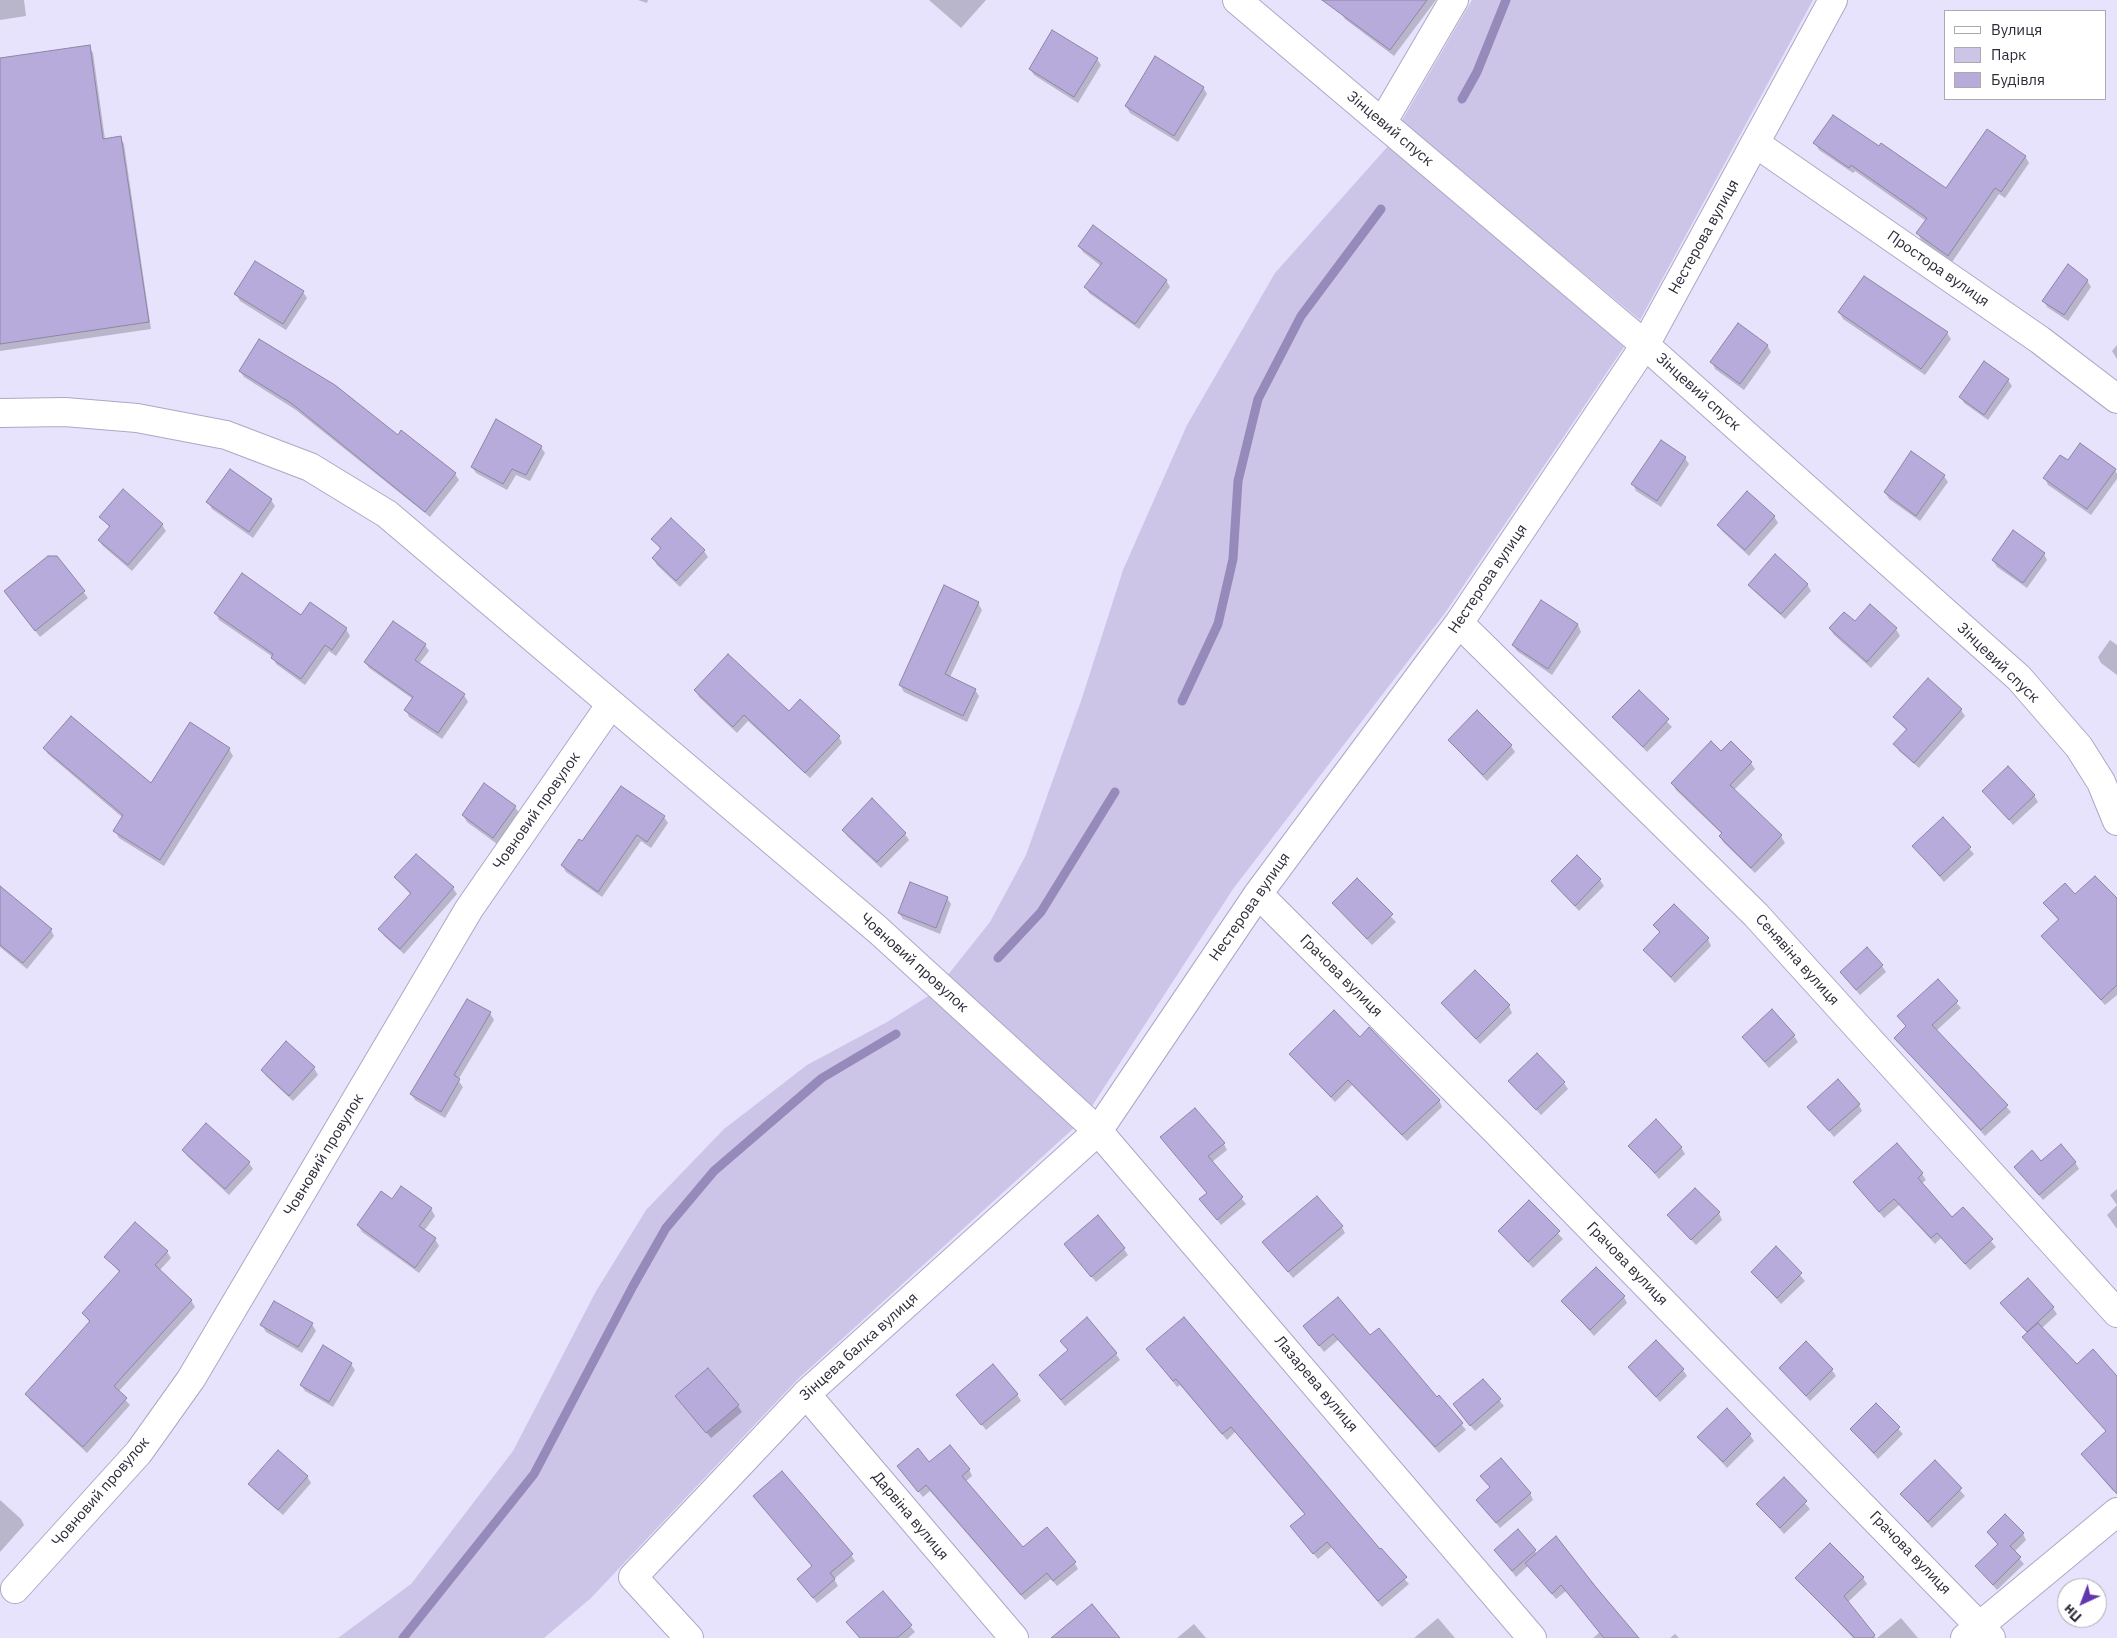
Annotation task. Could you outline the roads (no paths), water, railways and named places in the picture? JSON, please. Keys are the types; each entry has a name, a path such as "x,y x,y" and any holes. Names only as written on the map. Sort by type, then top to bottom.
{"street":[{"name":"Зінцевий спуск","path":"1237,0 1645,344 2019,678 2079,746 2101,782 2117,821"},
{"path":"1382,122 1454,0"},
{"name":"Нестерова вулиця","path":"1098,1131 1258,894 1459,623 1645,344 1833,0"},
{"name":"Простора вулиця","path":"1755,143 2040,340 2117,399"},
{"name":"Човновий провулок","path":"0,413 65,412 137,418 226,435 310,467 387,514 878,930 1098,1131"},
{"name":"Сенявіна вулиця","path":"1459,623 1756,915 2117,1313"},
{"name":"Човновий провулок","path":"15,1589 139,1452 191,1379 469,908 611,704"},
{"name":"Грачова вулиця","path":"1258,894 1498,1132 1978,1634"},
{"name":"Зінцева балка вулиця","path":"689,1638 634,1577 806,1394 1098,1131"},
{"name":"Лазарева вулиця","path":"1098,1131 1532,1638"},
{"name":"Дарвіна вулиця","path":"806,1394 1014,1638"},
{"path":"1978,1634 2117,1512"}],"waterway":[{"path":"1462,99 1477,72 1506,0"},
{"path":"1182,701 1218,624 1233,559 1238,481 1258,399 1301,316 1381,209"},
{"path":"998,958 1041,912 1115,792"},
{"path":"403,1638 534,1474 633,1286 666,1228 714,1171 822,1078 896,1034"}]}
